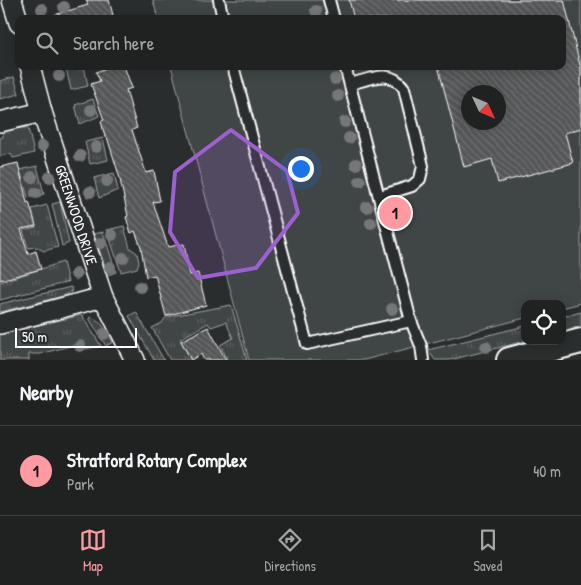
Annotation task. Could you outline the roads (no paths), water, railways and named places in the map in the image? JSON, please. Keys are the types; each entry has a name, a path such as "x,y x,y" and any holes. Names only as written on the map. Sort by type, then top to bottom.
{"street":[{"path":"12,0 17,15"},
{"name":"GREENWOOD DRIVE","path":"31,70 42,112 103,297 135,360"},
{"path":"0,122 42,112"},
{"path":"0,324 103,297"},
{"path":"509,360 581,341"}],"lane":[{"path":"219,0 222,15"},
{"path":"329,0 333,15"},
{"path":"234,70 307,344 411,321"},
{"path":"347,70 411,321 421,346 423,360"},
{"path":"350,84 388,76 399,80 404,88 423,166 420,179 412,186 380,196"}],"place":[{"name":"Stratford Rotary Complex","path":"395,213"}]}
